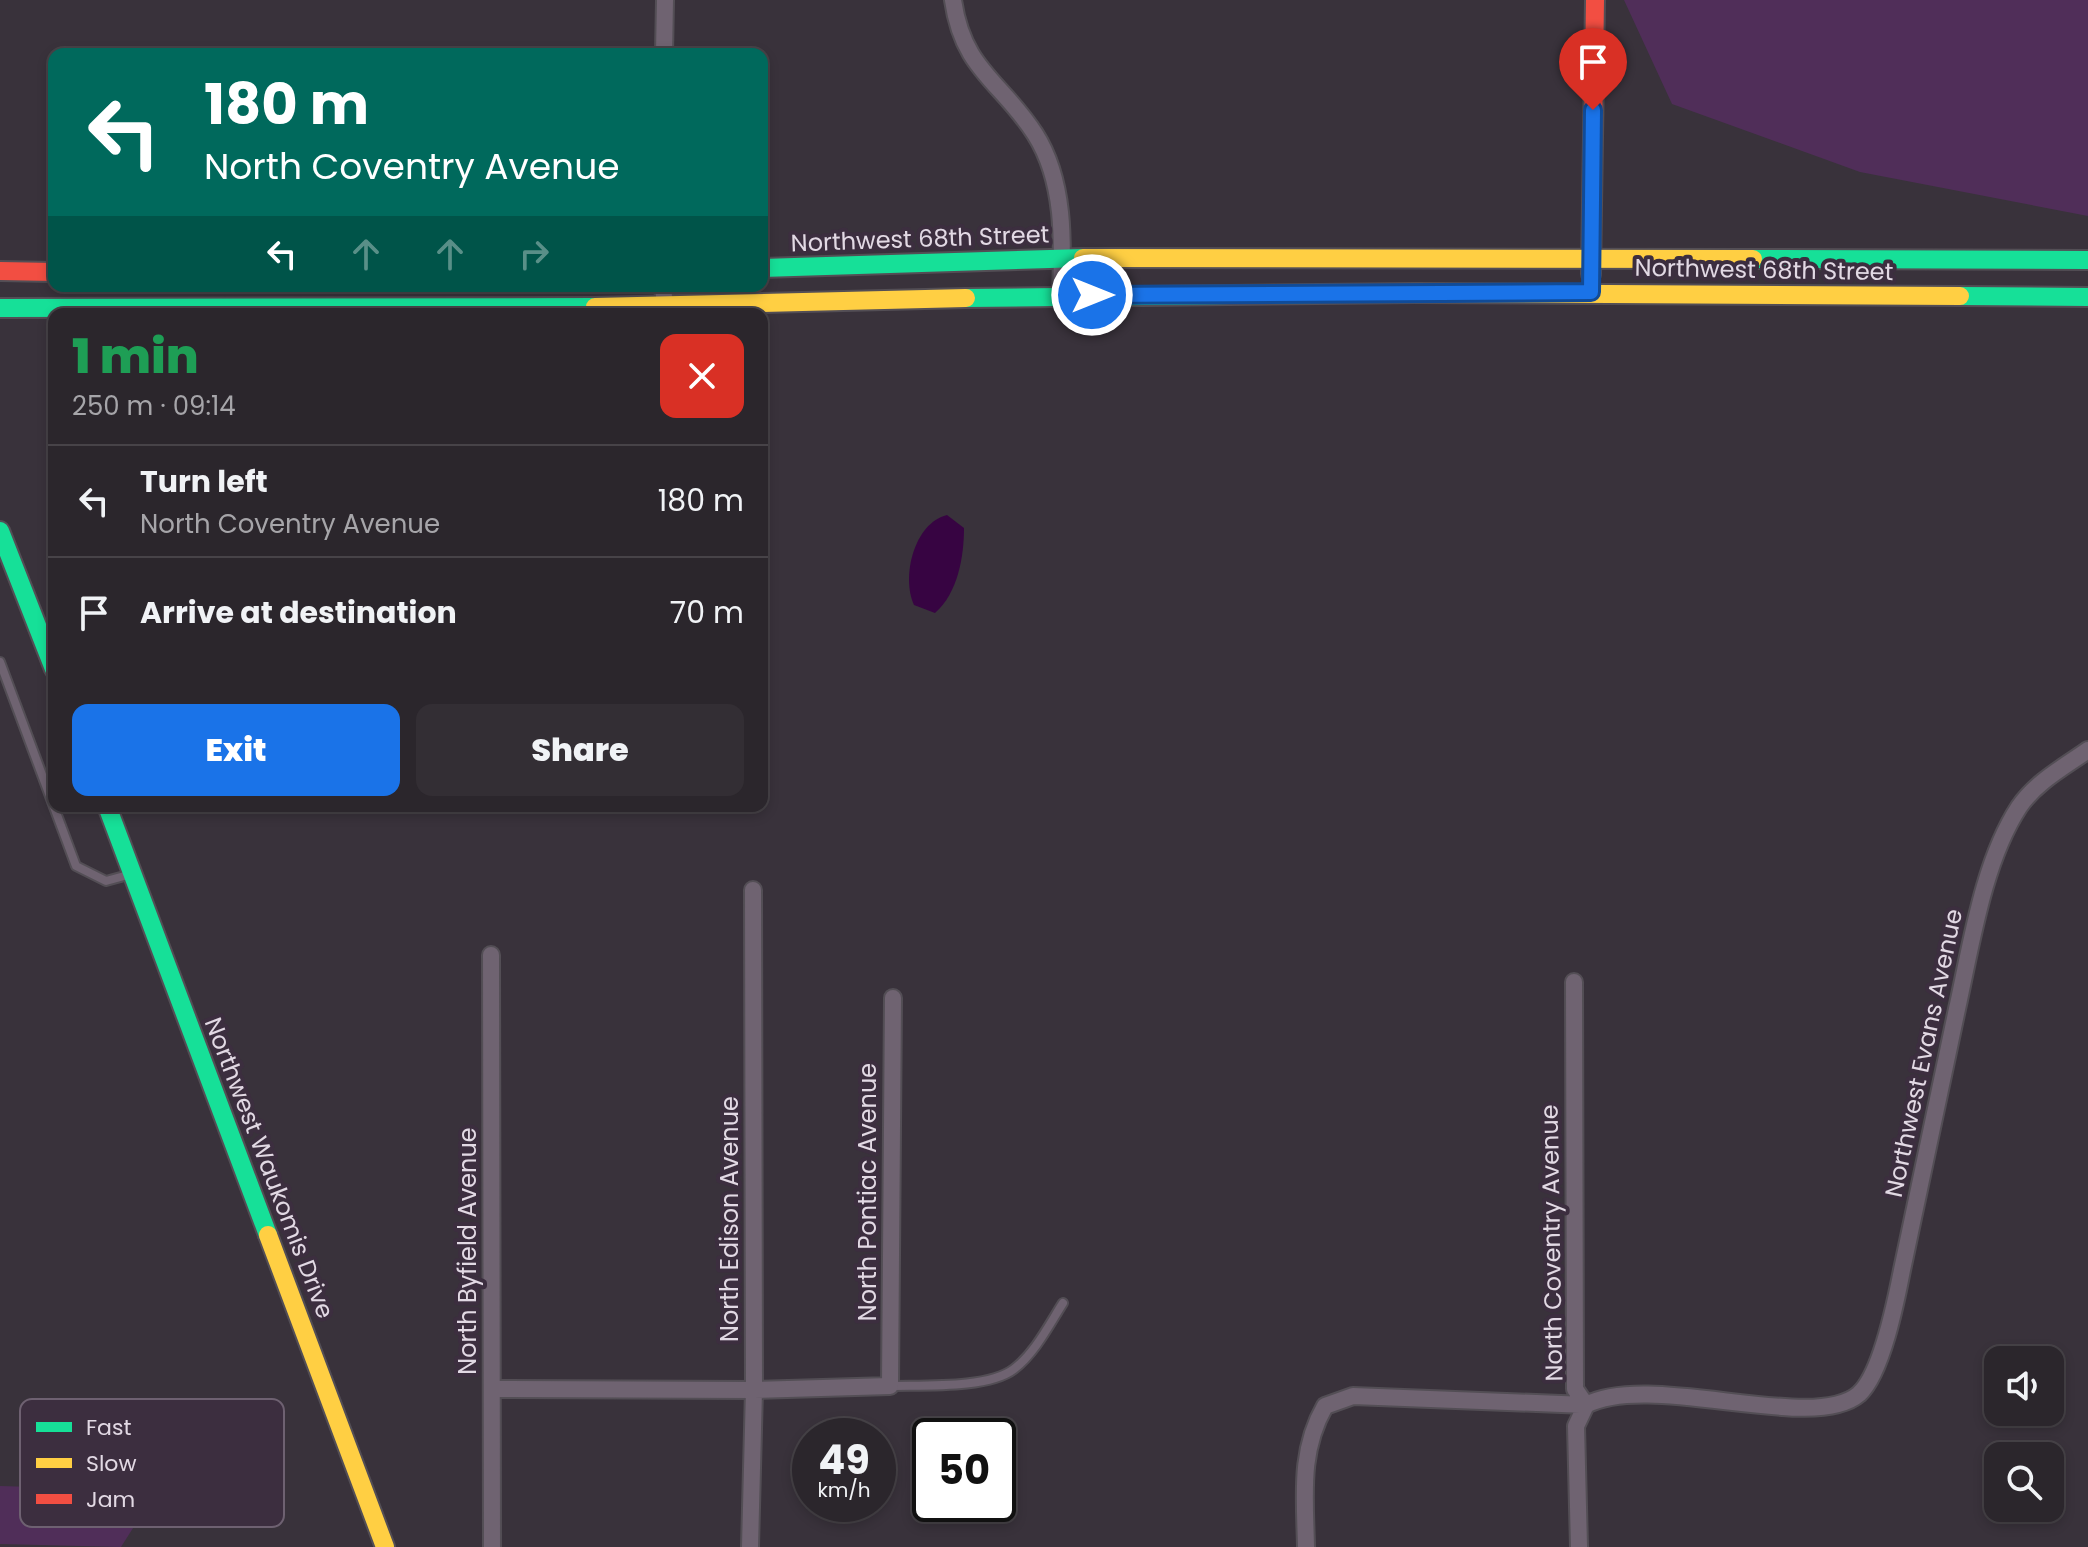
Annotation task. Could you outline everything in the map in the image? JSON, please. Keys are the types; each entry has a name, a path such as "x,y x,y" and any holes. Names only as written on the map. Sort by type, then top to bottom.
{"main road":[{"path":"1591,292 1595,0"},
{"name":"Northwest 68th Street","path":"768,268 1062,258 2088,260"},
{"path":"0,271 48,272"},
{"name":"Northwest 68th Street","path":"422,308 665,307 1061,295 1591,292 2088,297"},
{"name":"Northwest 68th Street","path":"0,308 48,308"},
{"path":"0,531 48,654"},
{"name":"Northwest Waukomis Drive","path":"109,812 385,1547"}],"street":[{"path":"664,48 665,0"},
{"path":"953,0 957,25 971,60 1034,132 1050,162 1059,205 1061,295"},
{"path":"664,292 665,307"},
{"name":"Northwest Evans Avenue","path":"1586,1405 1606,1395 1665,1396 1814,1408 1840,1404 1857,1396 1870,1381 1896,1301 1983,889 2017,811 2031,790 2088,750"},
{"name":"North Edison Avenue","path":"750,1547 754,1390 753,890"},
{"name":"North Byfield Avenue","path":"491,955 492,1547"},
{"name":"North Coventry Avenue","path":"1574,982 1575,1389 1586,1405 1576,1426 1579,1547"},
{"name":"North Pontiac Avenue","path":"890,1386 893,998"},
{"path":"492,1389 754,1390 890,1386"},
{"path":"1306,1547 1305,1454 1312,1429 1325,1406 1353,1396 1586,1405"}],"lane":[{"path":"0,662 48,791"},
{"path":"56,812 76,866 106,881 133,874"},
{"path":"890,1386 995,1378 1014,1369 1042,1337 1063,1303"}],"shaded area":[{"path":"1624,0 2088,0 2088,216 1860,172 1672,104"},
{"path":"947,515 964,528 963,550 954,585 935,613 914,605 910,593 910,566 913,552 926,528"},
{"path":"0,1486 20,1487 20,1527 134,1527 121,1547 0,1544"}],"traffic: fast":[{"path":"768,268 1083,258"},
{"path":"1753,259 2088,260"},
{"path":"966,298 1415,293"},
{"path":"1960,296 2088,297"},
{"path":"0,308 595,307"},
{"path":"0,531 48,654"},
{"path":"109,812 268,1235"}],"traffic: slow":[{"path":"1083,258 1753,259"},
{"path":"1415,293 1960,296"},
{"path":"595,307 966,298"},
{"path":"268,1235 385,1547"}],"traffic: jam":[{"path":"1591,274 1595,0"},
{"path":"0,271 48,272"}],"route":[{"path":"1092,295 1591,292 1593,110"}]}
